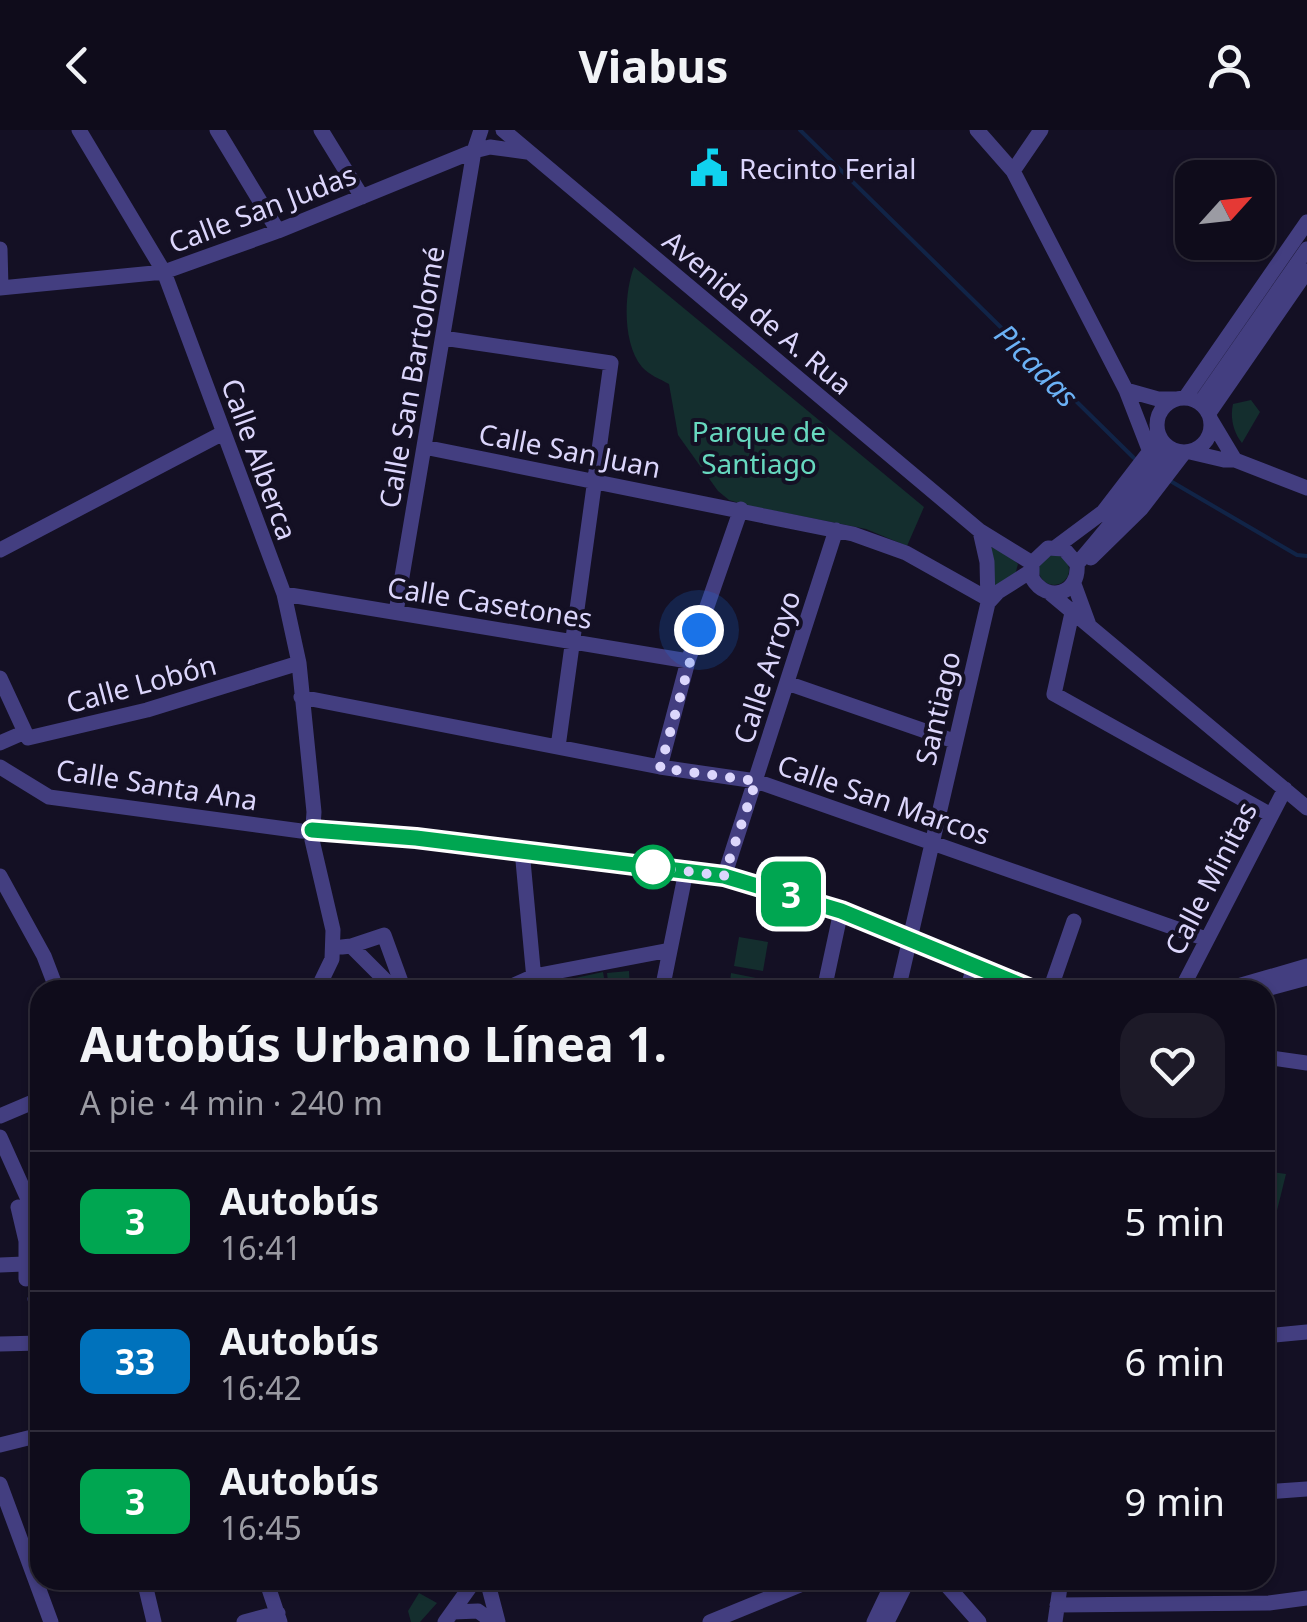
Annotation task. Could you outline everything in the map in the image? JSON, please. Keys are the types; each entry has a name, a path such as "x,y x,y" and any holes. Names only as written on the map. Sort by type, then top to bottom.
{"street":[{"path":"217,130 278,231"},
{"path":"320,130 362,196"},
{"path":"481,130 482,149"},
{"name":"Calle San Judas","path":"0,288 164,272 482,149 503,130"},
{"name":"Avenida de A. Rua","path":"503,130 980,531 1031,567"},
{"path":"977,130 1013,170 1161,458"},
{"path":"1013,170 1041,130"},
{"name":"Calle Alberca","path":"81,131 164,272 284,594 299,663 314,812 312,830 333,930 333,947"},
{"name":"Calle San Judas","path":"482,149 527,152"},
{"name":"Calle San Bartolomé","path":"396,612 443,338 482,149"},
{"path":"1197,406 1307,222"},
{"path":"0,249 0,288"},
{"path":"1197,406 1307,249"},
{"path":"1076,573 1128,522 1161,458 1162,409 1197,406 1307,271"},
{"path":"443,338 611,363 558,747"},
{"path":"1126,390 1197,406 1235,460"},
{"path":"1126,390 1161,458"},
{"path":"988,601 1103,512 1161,458 1205,444 1212,428 1197,406"},
{"path":"0,550 223,433"},
{"name":"Calle San Juan","path":"424,447 836,530 906,553 988,601"},
{"path":"1161,458 1235,460 1302,486 1307,470"},
{"path":"988,601 1001,596 1064,592 1098,534 1125,508 1161,458"},
{"path":"660,768 688,661 741,509"},
{"name":"Calle Arroyo","path":"724,876 836,530"},
{"name":"Avenida de A. Rua","path":"980,531 1056,548"},
{"name":"Santiago","path":"900,980 988,601 987,562 980,531"},
{"path":"1056,548 1087,534 1098,534"},
{"path":"1056,548 1076,573 1090,628"},
{"path":"1031,567 1046,592 1307,808"},
{"name":"Calle Casetones","path":"284,594 688,661"},
{"path":"1072,613 1054,694 1271,815"},
{"name":"Calle Lobón","path":"0,744 25,732 28,738 147,710 299,663"},
{"path":"0,678 25,732"},
{"path":"787,683 954,741"},
{"name":"Calle San Marcos","path":"300,697 660,768 756,781 1206,939"},
{"name":"Calle Santa Ana","path":"0,767 49,797 724,876 841,911 1008,980"},
{"name":"Calle Minitas","path":"1187,980 1285,789"},
{"path":"522,850 534,980"},
{"path":"664,980 686,871"},
{"path":"0,876 44,956 52,980"},
{"path":"826,980 841,911"},
{"path":"1053,980 1074,921"},
{"path":"325,980 333,947 384,935 400,980"},
{"path":"350,946 385,980"},
{"path":"546,980 670,950"},
{"path":"970,980 974,966"},
{"path":"1259,980 1307,966"},
{"path":"1275,987 1307,978"},
{"path":"1275,1058 1307,1063"},
{"path":"0,1116 30,1103"},
{"path":"0,1137 23,1185 26,1241 25,1271 0,1264"},
{"path":"23,1185 30,1183"},
{"path":"0,1208 24,1207"},
{"path":"24,1207 30,1214"},
{"path":"1275,1335 1307,1332"},
{"path":"0,1344 30,1344"},
{"path":"0,1445 30,1437"},
{"path":"0,1484 30,1565"},
{"path":"1275,1491 1307,1489"},
{"path":"39,1590 51,1622"},
{"path":"146,1590 154,1622"},
{"path":"244,1622 279,1618 269,1590"},
{"path":"449,1617 468,1590"},
{"path":"489,1590 495,1622"},
{"path":"710,1622 788,1590"},
{"path":"874,1622 889,1590"},
{"path":"887,1622 903,1590"},
{"path":"951,1590 979,1622"},
{"path":"1055,1622 1060,1590"},
{"path":"1058,1605 1269,1604 1307,1598"},
{"path":"449,1617 478,1611 495,1622"}],"green space":[{"name":"Parque de Santiago","path":"634,267 924,507 907,546 866,529 745,505 718,491 678,435 669,384 642,367 631,345 627,304"},
{"path":"1251,400 1260,412 1242,443 1233,424 1233,404"},
{"path":"989,546 1018,564 1015,575 995,587"},
{"path":"1054,555 1065,559 1069,570 1065,581 1054,585 1043,581 1039,570 1043,559"},
{"path":"739,937 768,942 763,971 734,966"},
{"path":"629,971 629,980 608,980 607,973"},
{"path":"603,972 604,980 566,980"},
{"path":"731,973 761,979 761,980 730,980"},
{"path":"1275,1172 1286,1174 1275,1219"},
{"path":"419,1593 437,1603 420,1622 411,1622 408,1611"}],"waterway":[{"name":"Picadas","path":"800,130 1138,462"},
{"name":"Picadas","path":"1167,479 1297,555 1307,556"}],"bus line":[{"name":"3","path":"312,830 416,838 724,876 841,911 1008,980"}],"place":[{"name":"Recinto Ferial","path":"709,168"}],"route":[{"path":"653,867 724,876 756,781 660,768 699,630"}]}
